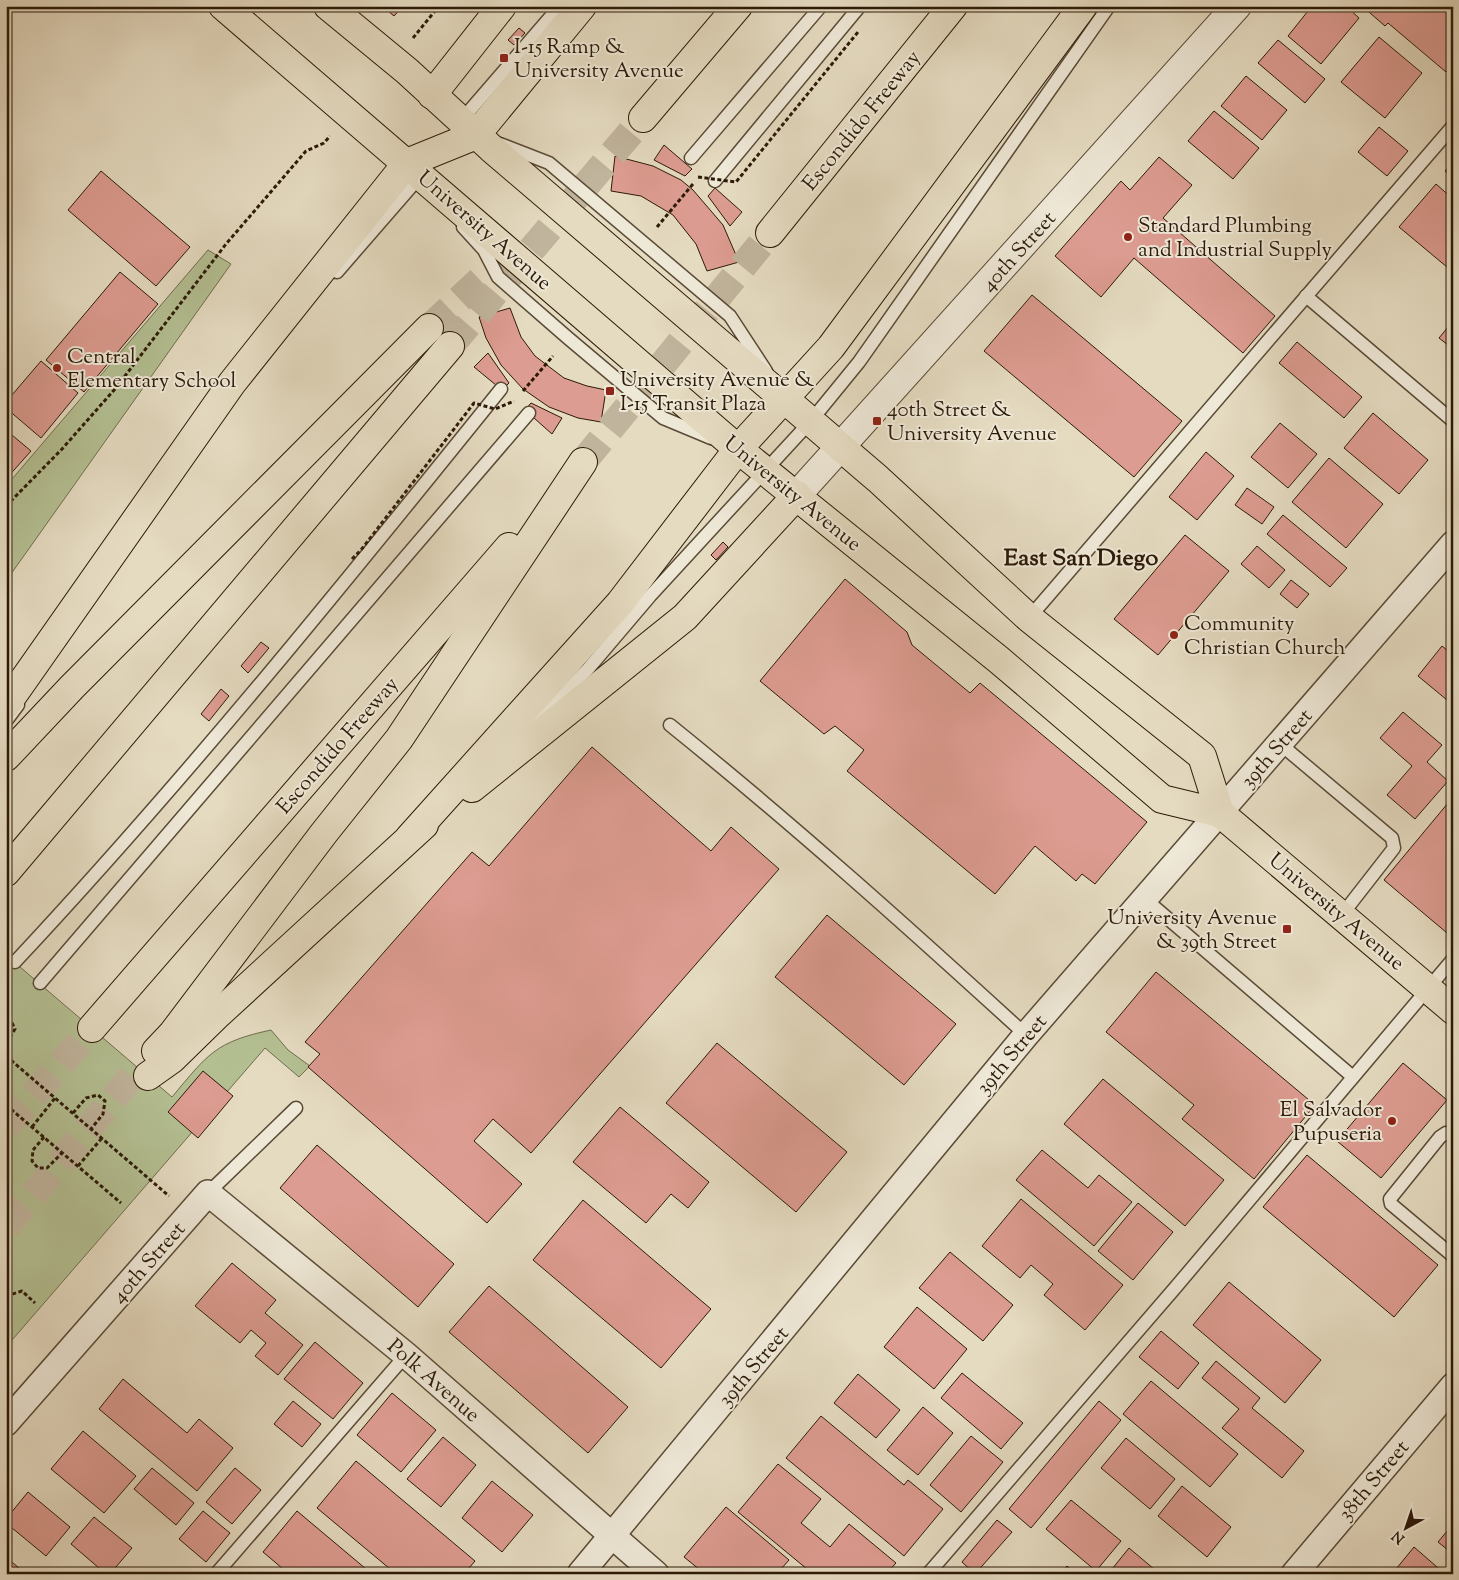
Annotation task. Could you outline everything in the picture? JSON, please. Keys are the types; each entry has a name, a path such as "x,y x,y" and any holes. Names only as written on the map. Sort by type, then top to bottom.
{"main road":[{"name":"University Avenue","path":"224,6 738,449 999,660 1162,799 1220,813 1453,1010"},
{"path":"328,6 878,479 1029,618 1202,756 1220,813"},
{"path":"432,95 502,6"},
{"path":"6,705 232,383 414,169 468,128 582,6"},
{"path":"643,118 738,6"},
{"name":"Escondido Freeway","path":"770,233 953,6"},
{"path":"410,837 620,602 738,449 831,347 1083,6"},
{"path":"6,757 72,687 429,328"},
{"path":"6,872 450,346"},
{"name":"Escondido Freeway","path":"92,1028 583,462 399,739 324,833 144,1072 172,1059 410,837"},
{"path":"410,837 685,617 797,495"}],"street":[{"name":"40th Street","path":"797,495 841,449 1237,6"},
{"name":"39th Street","path":"580,1574 1026,1036 1220,813 1279,742 1453,544"},
{"name":"40th Street","path":"6,1424 208,1193"},
{"name":"Polk Avenue","path":"208,1193 406,1354 656,1574"},
{"name":"38th Street","path":"1294,1574 1453,1386"}],"lane":[{"path":"468,128 560,6"},
{"path":"691,158 821,6"},
{"path":"715,181 860,6"},
{"path":"410,837 505,753 588,669 650,596 810,422 859,362 1109,6"},
{"path":"1029,618 1453,126"},
{"path":"258,371 414,169 484,250 498,277 568,338 663,418 738,449"},
{"path":"1306,296 1453,421"},
{"path":"15,962 128,837 330,601 501,389"},
{"path":"40,983 529,413"},
{"path":"6,721 102,590"},
{"path":"670,725 757,796 868,892 1026,1036"},
{"path":"1279,742 1392,838 1394,848 1341,916"},
{"path":"1145,899 1353,1077"},
{"path":"928,1574 1175,1288 1453,959"},
{"name":"40th Street","path":"208,1193 296,1108"},
{"path":"1453,1136 1446,1133 1440,1137 1391,1195 1390,1199 1391,1204 1453,1256"},
{"path":"216,1574 406,1354"}],"path":[{"path":"419,30 439,6"},
{"path":"655,229 698,177 736,182 858,32"},
{"path":"6,506 62,449 115,389 226,244 306,151 324,143 330,137"},
{"path":"352,559 361,550 474,403 495,410 514,401 568,338"},
{"path":"6,1020 12,1023 15,1030 6,1044"},
{"path":"7,1059 56,1098 172,1198"},
{"path":"73,1114 86,1098 94,1095 102,1098 105,1101 105,1110 91,1129"},
{"path":"32,1127 56,1098"},
{"path":"6,1105 121,1203"},
{"path":"44,1137 31,1156 35,1165 47,1168 62,1152"},
{"path":"78,1166 102,1138"},
{"path":"6,1296 22,1291 35,1302"}],"green space":[{"path":"208,250 231,264 6,581 6,486"},
{"path":"6,955 172,1097 204,1060 214,1052 237,1039 271,1030 288,1050 310,1066 299,1077 265,1048 6,1347"}],"building":[{"path":"382,6 403,6 394,16"},
{"path":"1312,6 1346,6 1359,18 1321,64 1288,36"},
{"path":"1362,6 1453,6 1453,65 1446,72 1388,23 1385,26"},
{"path":"519,28 525,33 514,45 508,40"},
{"path":"1379,37 1422,73 1385,118 1341,82"},
{"path":"1278,40 1325,79 1305,103 1258,63"},
{"path":"1246,76 1287,110 1262,140 1221,106"},
{"path":"1214,111 1259,148 1233,179 1188,141"},
{"path":"1379,127 1408,151 1387,176 1358,152"},
{"path":"664,145 692,169 685,176 654,160"},
{"path":"615,156 653,166 681,180 693,190 723,225 739,262 707,271 696,244 673,215 641,196 611,191"},
{"name":"Standard Plumbing and Industrial Supply","path":"1159,157 1192,185 1163,218 1275,316 1243,353 1134,258 1101,297 1055,256 1121,181 1130,190"},
{"path":"1453,162 1453,178 1445,171"},
{"path":"101,171 190,247 156,286 68,210"},
{"path":"1436,184 1453,199 1453,272 1399,227"},
{"path":"715,188 742,212 730,226 708,196"},
{"path":"120,272 158,304 84,392 46,360"},
{"path":"1032,295 1182,421 1134,477 984,351"},
{"path":"510,308 521,337 535,356 564,378 606,390 601,422 578,418 549,407 523,389 501,365 486,338 479,317"},
{"path":"1453,321 1453,349 1439,338"},
{"path":"1297,342 1362,397 1344,418 1279,363"},
{"path":"488,353 509,383 502,390 474,367"},
{"path":"41,361 78,393 41,438 6,408 6,402"},
{"path":"531,403 562,418 552,434 525,410"},
{"path":"1373,413 1428,460 1399,494 1344,448"},
{"path":"1280,423 1317,454 1288,488 1251,457"},
{"path":"6,430 31,451 6,479"},
{"path":"1206,452 1234,476 1197,520 1169,497"},
{"path":"1329,458 1383,504 1346,548 1292,502"},
{"path":"1247,488 1274,507 1262,524 1235,505"},
{"path":"1283,515 1347,568 1330,587 1267,534"},
{"path":"1185,535 1229,571 1158,655 1114,619"},
{"path":"723,542 728,547 716,560 711,555"},
{"path":"1257,546 1285,570 1269,588 1241,564"},
{"path":"845,579 907,632 912,645 970,693 980,683 1147,822 1095,884 1082,874 1076,881 1035,846 995,894 847,771 864,750 835,726 824,734 760,681"},
{"path":"1291,580 1309,594 1297,608 1280,594"},
{"path":"261,642 269,648 248,673 241,666"},
{"path":"1442,646 1453,655 1453,705 1418,676"},
{"path":"221,689 229,696 209,721 201,714"},
{"path":"1403,712 1442,745 1427,762 1448,781 1415,819 1387,795 1412,766 1380,738"},
{"path":"592,747 711,851 731,827 779,869 531,1153 493,1119 474,1141 522,1184 487,1223 308,1067 320,1054 305,1042 472,852 489,866"},
{"path":"1453,797 1453,938 1384,880"},
{"path":"827,915 956,1024 904,1085 775,977"},
{"path":"1156,972 1315,1105 1254,1179 1182,1119 1194,1105 1106,1032"},
{"path":"717,1043 847,1152 796,1212 666,1103"},
{"name":"El Salvador Pupuseria","path":"1403,1063 1447,1100 1381,1178 1337,1141"},
{"path":"203,1071 233,1096 198,1138 168,1112"},
{"path":"1103,1079 1224,1180 1185,1226 1064,1124"},
{"path":"620,1107 709,1182 688,1208 671,1194 646,1223 573,1162"},
{"path":"317,1145 454,1264 418,1307 280,1188"},
{"path":"1042,1150 1088,1188 1099,1175 1132,1202 1094,1246 1016,1180"},
{"path":"1307,1155 1438,1265 1394,1317 1263,1207"},
{"path":"1021,1199 1123,1285 1085,1330 1044,1295 1053,1284 1031,1265 1020,1278 982,1246"},
{"path":"583,1200 711,1309 661,1368 533,1260"},
{"path":"1138,1203 1173,1232 1133,1280 1098,1251"},
{"path":"950,1252 1013,1305 983,1341 919,1288"},
{"path":"232,1263 276,1300 265,1313 303,1345 278,1375 255,1356 266,1343 251,1330 240,1343 195,1306"},
{"path":"1229,1282 1321,1360 1285,1403 1193,1325"},
{"path":"489,1286 628,1407 588,1453 449,1332"},
{"path":"917,1307 967,1349 934,1389 884,1347"},
{"path":"1161,1331 1199,1363 1178,1389 1139,1357"},
{"path":"315,1342 363,1383 333,1419 284,1379"},
{"path":"1216,1361 1260,1398 1252,1408 1304,1451 1282,1478 1222,1428 1239,1409 1202,1378"},
{"path":"962,1373 1023,1423 1001,1449 941,1398"},
{"path":"858,1374 900,1410 876,1438 834,1403"},
{"path":"123,1379 187,1433 199,1419 233,1448 197,1491 99,1409"},
{"path":"1151,1381 1238,1454 1210,1487 1123,1414"},
{"path":"392,1393 436,1430 401,1472 357,1435"},
{"path":"293,1401 321,1424 302,1447 274,1424"},
{"path":"1099,1401 1121,1420 1031,1528 1009,1509"},
{"path":"923,1407 953,1433 918,1475 887,1450"},
{"path":"821,1416 904,1485 908,1480 943,1509 904,1556 786,1458"},
{"path":"83,1431 136,1476 104,1513 51,1469"},
{"path":"971,1436 1003,1462 961,1512 930,1485"},
{"path":"443,1437 476,1465 441,1507 407,1479"},
{"path":"1126,1438 1175,1479 1150,1509 1101,1468"},
{"path":"356,1461 475,1561 464,1574 396,1574 317,1508"},
{"path":"778,1464 821,1499 801,1523 830,1547 849,1524 896,1563 886,1574 813,1574 738,1512"},
{"path":"152,1468 194,1503 176,1525 134,1489"},
{"path":"235,1468 261,1490 232,1524 206,1502"},
{"path":"492,1481 533,1515 502,1552 462,1518"},
{"path":"1182,1486 1231,1527 1207,1557 1158,1516"},
{"path":"28,1492 70,1527 46,1556 6,1523 6,1519"},
{"path":"1071,1500 1121,1541 1096,1571 1046,1529"},
{"path":"726,1507 789,1560 781,1569 786,1574 705,1574 684,1557"},
{"path":"203,1511 230,1533 206,1562 179,1539"},
{"path":"297,1511 372,1574 289,1574 263,1552"},
{"path":"94,1517 132,1548 110,1574 106,1574 71,1544"},
{"path":"997,1520 1012,1532 975,1574 962,1562"},
{"path":"1453,1524 1453,1554 1438,1542"},
{"path":"1414,1547 1445,1574 1392,1574"},
{"path":"1129,1548 1160,1574 1108,1574"},
{"path":"6,1557 26,1574 6,1574"},
{"path":"1067,1566 1076,1574 1060,1574"}],"tunnel":[{"path":"450,346 643,118"},
{"path":"583,462 770,233"},
{"path":"429,328 508,254"},
{"path":"6,1127 92,1028"},
{"path":"6,1227 139,1068"}],"place":[{"name":"I-15 Ramp & University Avenue","path":"504,58"},
{"name":"Standard Plumbing and Industrial Supply","path":"1128,237"},
{"name":"Central Elementary School","path":"57,368"},
{"name":"University Avenue & I-15 Transit Plaza","path":"610,391"},
{"name":"40th Street & University Avenue","path":"877,421"},
{"name":"Community Christian Church","path":"1174,635"},
{"name":"University Avenue & 39th Street","path":"1287,929"},
{"name":"El Salvador Pupuseria","path":"1392,1121"}],"district":[{"name":"East San Diego","path":"1081,557"}]}
